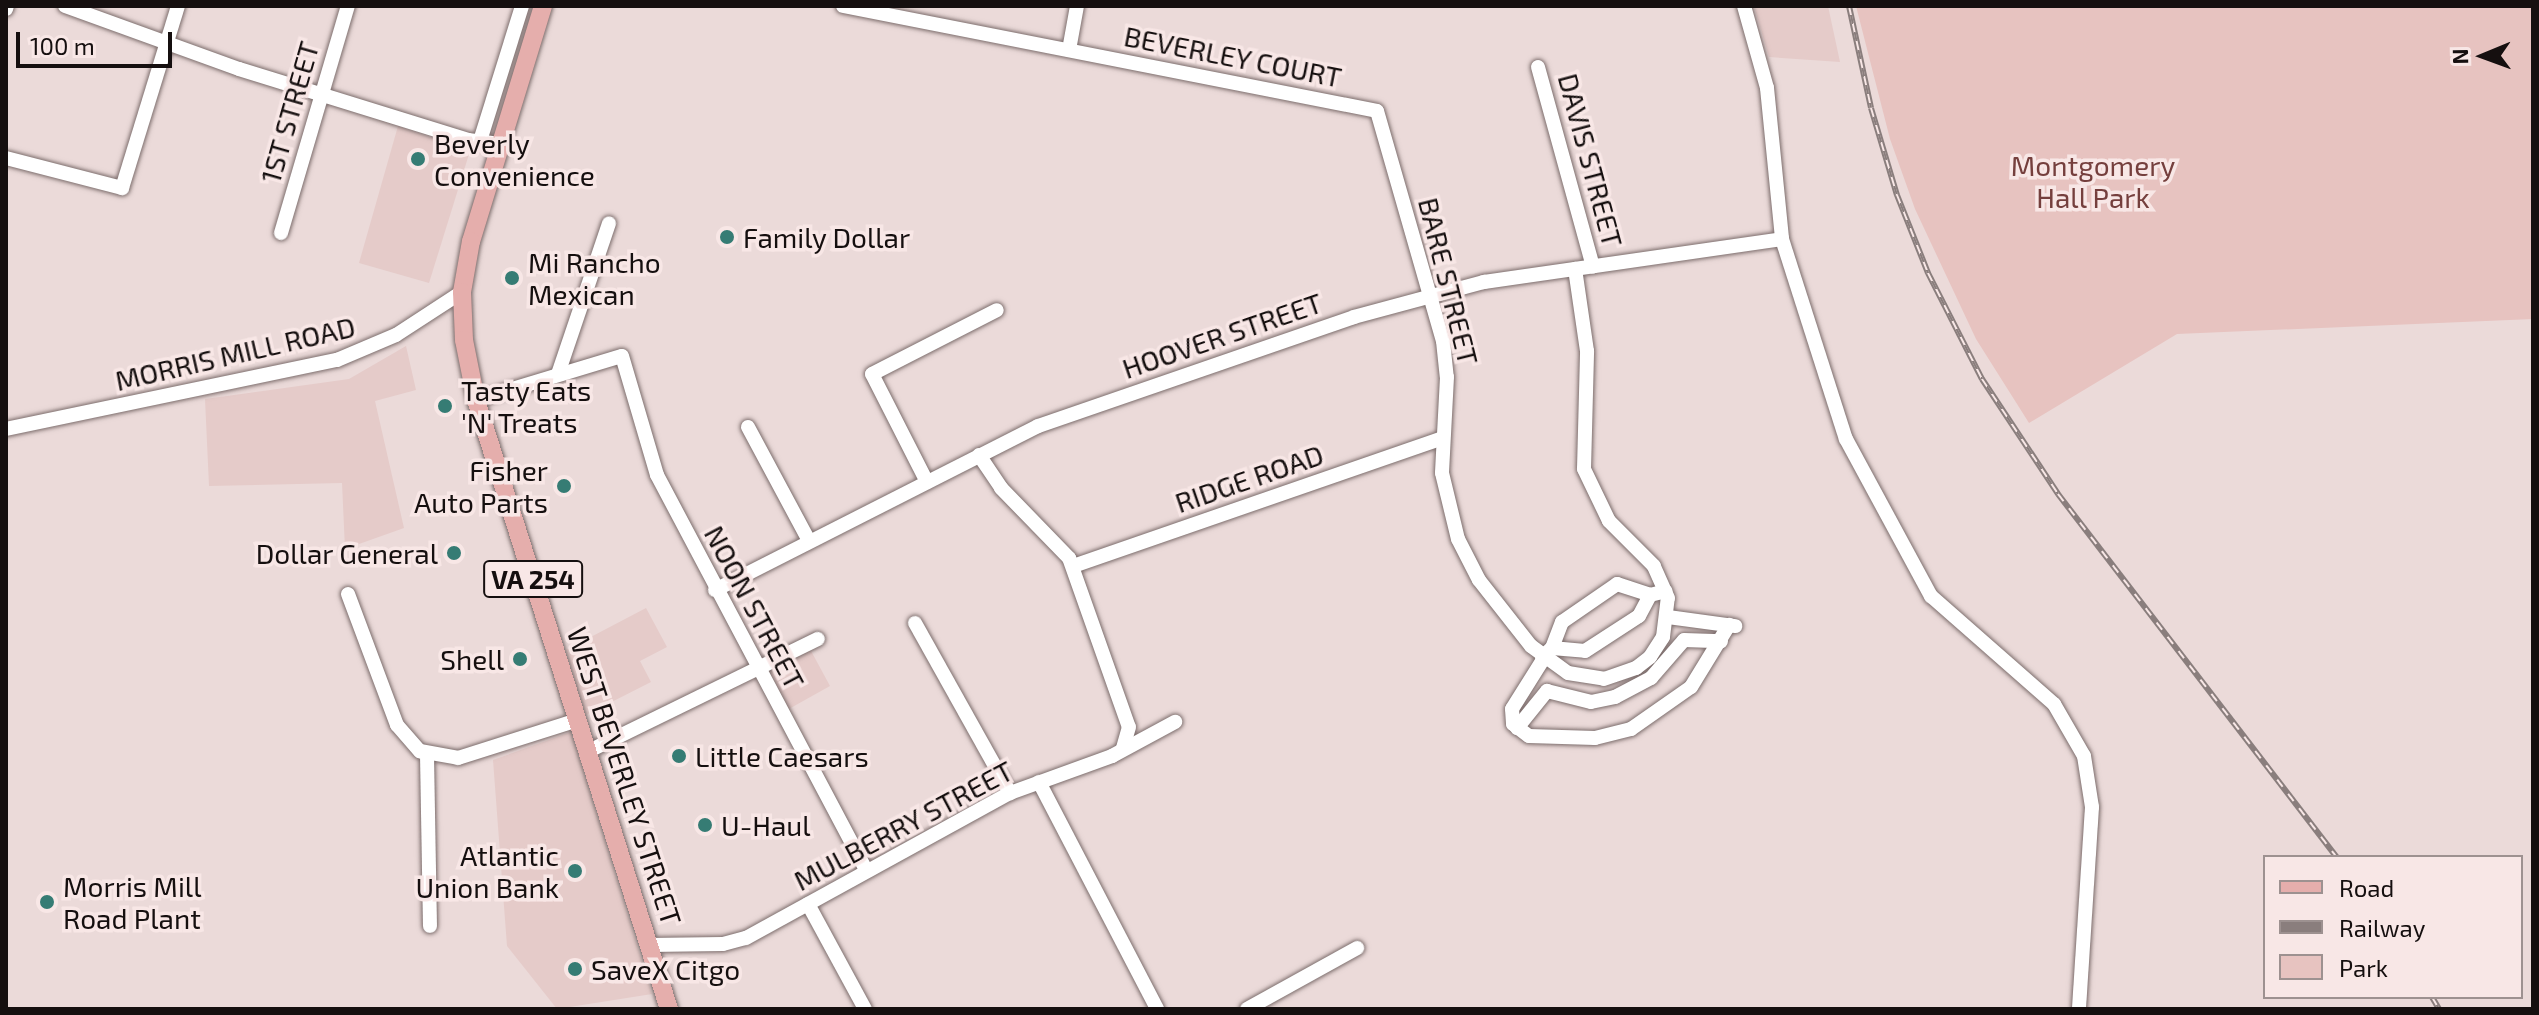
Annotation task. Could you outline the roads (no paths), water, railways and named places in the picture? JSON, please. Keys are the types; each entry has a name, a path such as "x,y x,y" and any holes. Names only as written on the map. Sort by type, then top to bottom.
{"main road":[{"name":"WEST BEVERLEY STREET","path":"543,6 471,241 462,292 464,340 476,400 669,1009"}],"street":[{"path":"65,6 166,46 480,141 500,144"},
{"path":"6,158 122,188 178,6"},
{"name":"1ST STREET","path":"281,233 348,6"},
{"path":"480,141 522,6"},
{"name":"BEVERLEY COURT","path":"843,6 1377,111"},
{"path":"1069,50 1077,6"},
{"path":"1744,6 1767,88 1782,239 1842,430 1908,559 1945,612 2054,704 2084,756 2091,831 2079,1009"},
{"name":"DAVIS STREET","path":"1538,67 1593,267"},
{"name":"BARE STREET","path":"1377,111 1446,356 1442,438 1445,491 1458,539 1502,613 1546,654 1581,677 1615,677 1650,657 1668,617"},
{"path":"476,400 558,374 609,223"},
{"name":"HOOVER STREET","path":"715,590 1049,421 1429,293 1782,239"},
{"name":"DAVIS STREET","path":"1575,269 1587,351 1584,469 1609,521 1654,566 1666,591 1668,617"},
{"name":"MORRIS MILL ROAD","path":"6,429 337,360 396,335 462,292"},
{"path":"927,482 872,374 997,310"},
{"name":"NOON STREET","path":"558,374 622,356 657,475 715,590 867,871"},
{"path":"748,427 809,541"},
{"name":"RIDGE ROAD","path":"1073,566 1442,438"},
{"path":"979,455 1001,488 1055,538 1073,566 1129,727 1123,748"},
{"path":"1666,591 1650,595 1617,584 1562,622 1512,709 1517,728 1529,736 1566,739 1631,729 1691,687 1732,625 1668,617"},
{"path":"348,594 399,731 427,755 458,758 578,720"},
{"path":"1546,654 1585,651 1639,616 1650,595"},
{"path":"915,623 1010,793"},
{"path":"587,752 818,639"},
{"path":"1517,728 1547,691 1591,702 1615,697 1651,678 1684,640 1721,641"},
{"name":"MULBERRY STREET","path":"649,945 736,942 1010,793 1070,773 1175,722"},
{"path":"427,755 430,926"},
{"path":"1039,782 1157,1009"},
{"path":"808,904 865,1009"},
{"path":"1247,1009 1357,948"}],"railway":[{"path":"1849,6 1871,108 1897,195 1928,273 1982,379 2058,494 2335,855"},
{"path":"2433,999 2439,1009"}],"place":[{"name":"Beverly Convenience","path":"418,159"},
{"name":"Family Dollar","path":"727,237"},
{"name":"Mi Rancho Mexican","path":"512,278"},
{"name":"Tasty Eats 'N' Treats","path":"445,406"},
{"name":"Fisher Auto Parts","path":"564,486"},
{"name":"Dollar General","path":"454,553"},
{"name":"Shell","path":"520,659"},
{"name":"Little Caesars","path":"679,756"},
{"name":"U-Haul","path":"705,825"},
{"name":"Atlantic Union Bank","path":"575,871"},
{"name":"Morris Mill Road Plant","path":"47,902"},
{"name":"SaveX Citgo","path":"575,969"}],"park label":[{"name":"Montgomery Hall Park","path":"2093,181"}]}
